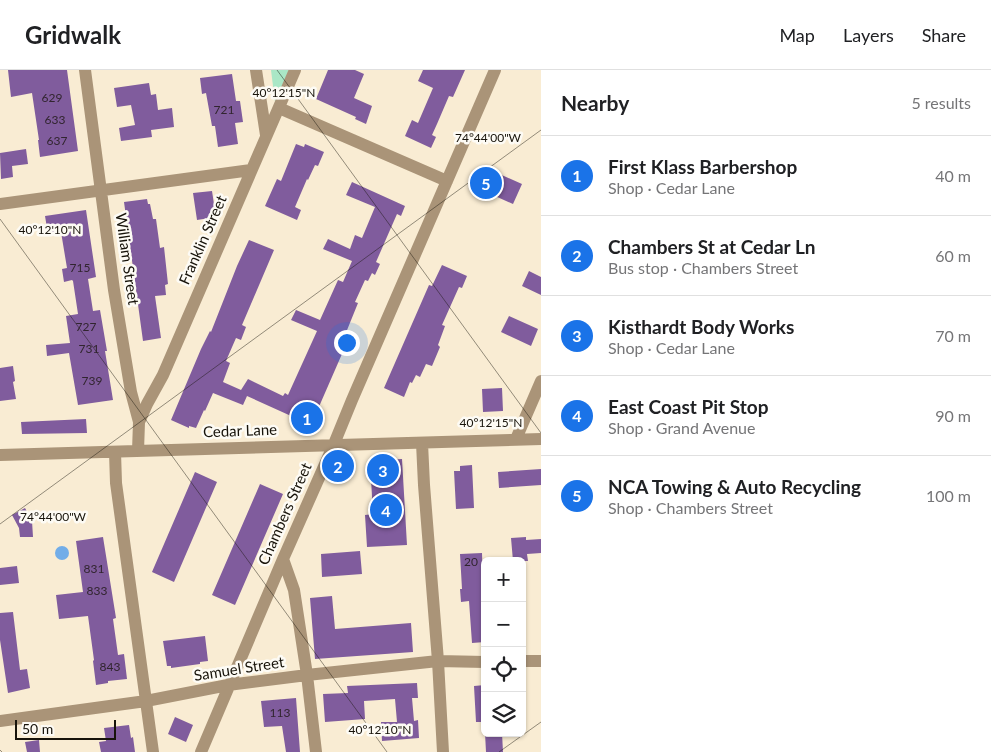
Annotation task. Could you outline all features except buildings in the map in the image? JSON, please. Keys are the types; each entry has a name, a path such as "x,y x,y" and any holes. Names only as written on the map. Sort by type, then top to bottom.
{"street":[{"name":"William Street","path":"85,70 114,290 131,392 139,422 138,451"},
{"path":"256,70 266,135"},
{"name":"Franklin Street","path":"139,422 163,375 295,70"},
{"name":"Chambers Street","path":"201,752 228,685 495,70"},
{"path":"278,108 447,181"},
{"path":"0,204 251,170"},
{"path":"516,440 541,381"},
{"name":"Cedar Lane","path":"0,455 541,439"},
{"path":"422,443 443,752"},
{"path":"115,452 116,483 153,752"},
{"path":"283,559 294,590 316,752"},
{"name":"Samuel Street","path":"0,721 146,701 228,685 307,675 438,661 481,662"},
{"path":"526,661 541,661"}],"green space":[{"path":"271,70 289,70 275,102"}],"water":[{"path":"59,546 65,546 69,553 65,560 59,560 55,556 55,550"}],"place":[{"name":"NCA Towing & Auto Recycling","path":"486,183"},
{"name":"First Klass Barbershop","path":"307,418"},
{"name":"Chambers St at Cedar Ln","path":"338,466"},
{"name":"Kisthardt Body Works","path":"383,470"},
{"name":"East Coast Pit Stop","path":"386,510"}]}
